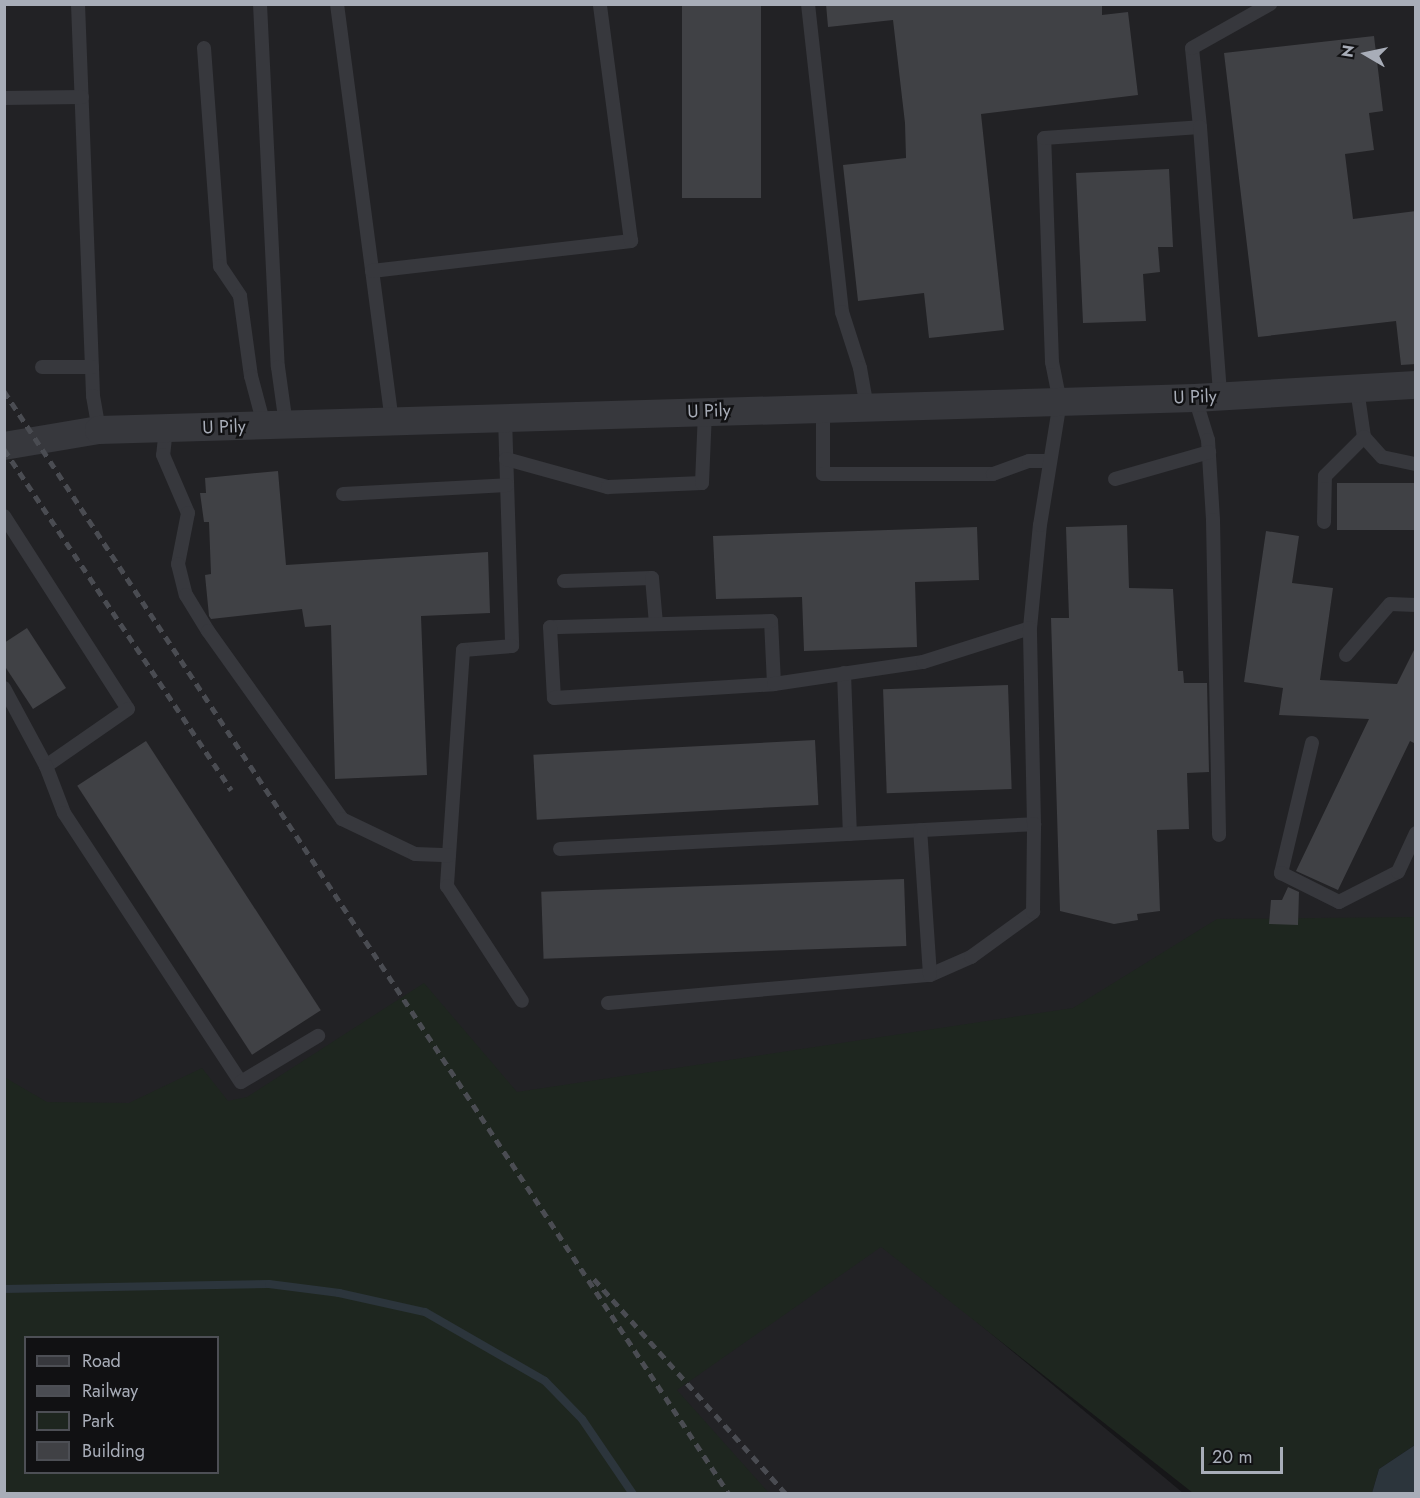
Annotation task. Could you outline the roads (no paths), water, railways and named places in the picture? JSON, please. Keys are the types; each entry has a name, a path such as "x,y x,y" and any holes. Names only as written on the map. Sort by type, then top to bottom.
{"street":[{"name":"U Pily","path":"4,446 99,430 1208,397 1416,384"}],"lane":[{"path":"78,4 92,367 99,430"},
{"path":"260,4 278,367 275,425"},
{"path":"337,4 392,422"},
{"path":"372,271 631,241 600,4"},
{"path":"808,4 842,312 860,368 867,407"},
{"path":"1219,835 1200,127 1192,48 1270,4"},
{"path":"204,48 220,266 240,296 251,376 275,425"},
{"path":"4,98 82,97"},
{"path":"608,1004 930,975 971,957 1034,912 1030,628 1050,461 1060,402 1052,362 1044,138 1200,127"},
{"path":"42,367 92,367"},
{"path":"1357,389 1364,437 1382,457 1416,464"},
{"path":"824,408 823,474 993,474 1029,461 1050,461"},
{"path":"506,459 608,487 702,483 705,411"},
{"path":"505,418 512,646 463,650 447,886 522,1001"},
{"path":"166,428 164,455 188,513 178,564 186,595 208,631 342,819 415,854 449,855"},
{"path":"1324,522 1325,476 1364,437"},
{"path":"1115,479 1209,452"},
{"path":"343,494 507,484"},
{"path":"4,516 128,709 46,766"},
{"path":"564,580 652,578 656,624"},
{"path":"1346,655 1390,604 1416,605"},
{"path":"774,684 771,621 550,627 554,698 774,684 923,662 1030,628"},
{"path":"843,673 850,834"},
{"path":"4,688 46,766 64,813 241,1082 318,1036"},
{"path":"1312,743 1281,873 1340,902 1398,872 1416,833"},
{"path":"560,849 1034,824"},
{"path":"920,830 930,975"}],"waterway":[{"path":"4,1289 269,1284 339,1293 425,1312 545,1381 582,1419 633,1494"}],"railway":[{"path":"4,391 729,1494"},
{"path":"4,449 231,790"},
{"path":"594,1279 786,1494"}]}
